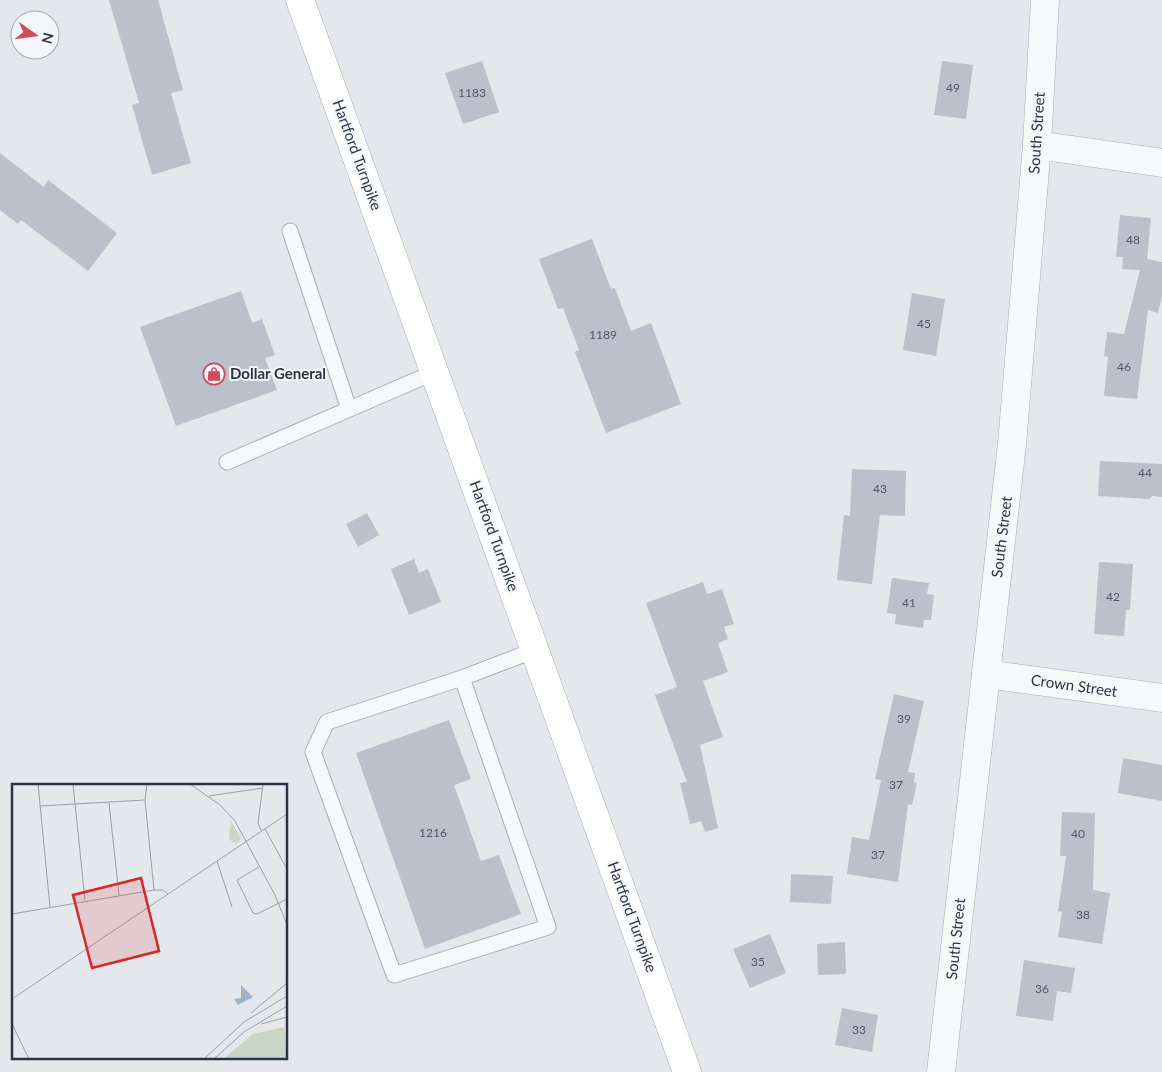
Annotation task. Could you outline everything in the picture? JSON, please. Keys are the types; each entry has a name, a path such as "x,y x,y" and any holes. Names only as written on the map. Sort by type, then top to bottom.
{"main road":[{"name":"Hartford Turnpike","path":"300,0 687,1072"}],"street":[{"name":"South Street","path":"941,1072 1012,444 1037,145 1045,0"},
{"path":"1037,145 1162,163"},
{"name":"Crown Street","path":"986,674 1162,698"}],"lane":[{"path":"290,231 349,409"},
{"path":"227,462 435,372"},
{"path":"462,678 548,927 394,975 313,752 328,722 462,678 536,650"}],"building":[{"path":"109,0 158,0 183,90 171,93 191,163 152,175 132,105 139,103"},
{"path":"482,61 499,112 463,124 445,73"},
{"path":"942,61 973,65 966,119 934,115"},
{"path":"0,153 44,187 48,180 117,233 88,271 21,220 18,224 0,210"},
{"path":"1120,215 1151,218 1147,259 1162,262 1162,295 1158,313 1148,310 1137,399 1104,396 1108,357 1104,356 1107,332 1124,334 1140,270 1122,269 1123,257 1116,257"},
{"path":"592,239 611,289 615,288 631,331 651,323 681,404 606,433 575,352 579,350 563,308 558,309 539,259"},
{"name":"Dollar General","path":"241,291 252,323 262,319 275,355 265,358 277,390 176,426 140,327"},
{"path":"912,293 945,299 936,356 903,350"},
{"path":"1100,461 1162,464 1162,497 1152,496 1149,499 1098,496"},
{"path":"852,469 906,471 905,516 880,515 872,584 837,580 844,515 850,516"},
{"path":"367,513 379,535 358,547 346,524"},
{"path":"414,559 419,573 428,569 441,602 409,615 391,569"},
{"path":"1099,562 1133,564 1130,610 1126,610 1124,636 1094,634"},
{"path":"892,578 929,583 927,594 934,595 931,620 924,620 923,628 895,624 896,614 887,613"},
{"path":"703,582 707,594 722,589 734,624 724,627 728,639 718,643 728,672 703,681 723,737 700,745 718,828 705,832 701,821 690,824 680,783 687,782 655,695 677,687 646,603"},
{"path":"894,694 924,701 908,772 915,773 914,782 917,783 912,805 908,804 898,882 847,874 852,837 869,840 881,780 875,779"},
{"path":"449,720 471,779 454,785 481,861 499,855 521,914 425,949 356,753"},
{"path":"1123,758 1162,765 1162,801 1118,793"},
{"path":"1062,812 1095,813 1093,890 1110,893 1102,944 1058,937 1062,912 1058,911 1066,856 1060,856"},
{"path":"791,874 833,876 831,904 790,902"},
{"path":"770,934 786,973 750,988 733,949"},
{"path":"845,942 846,974 818,975 817,944"},
{"path":"1024,960 1075,968 1071,993 1057,991 1053,1021 1016,1016"},
{"path":"842,1008 878,1015 872,1052 835,1045"}],"place":[{"name":"Dollar General","path":"214,374"}]}
